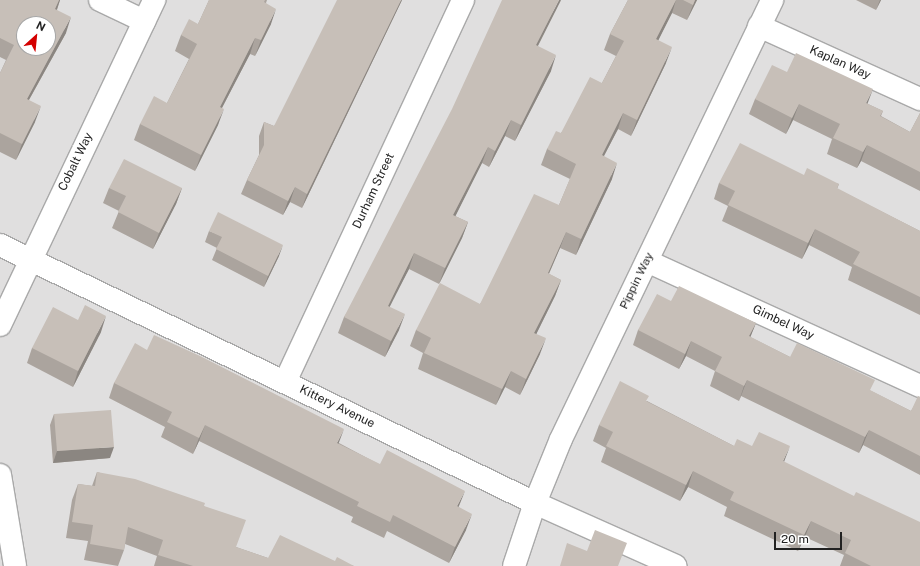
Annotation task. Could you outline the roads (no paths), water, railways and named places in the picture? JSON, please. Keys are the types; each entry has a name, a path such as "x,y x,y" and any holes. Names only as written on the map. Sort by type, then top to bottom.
{"street":[{"path":"100,0 144,21"},
{"name":"Cobalt Way","path":"0,325 154,0"},
{"name":"Durham Street","path":"285,382 462,0"},
{"name":"Pippin Way","path":"514,566 534,502 562,439 772,0"},
{"name":"Kaplan Way","path":"760,26 920,99"},
{"name":"Kittery Avenue","path":"0,245 534,502 676,566"},
{"name":"Gimbel Way","path":"647,261 920,386"},
{"path":"0,475 15,566"}]}
